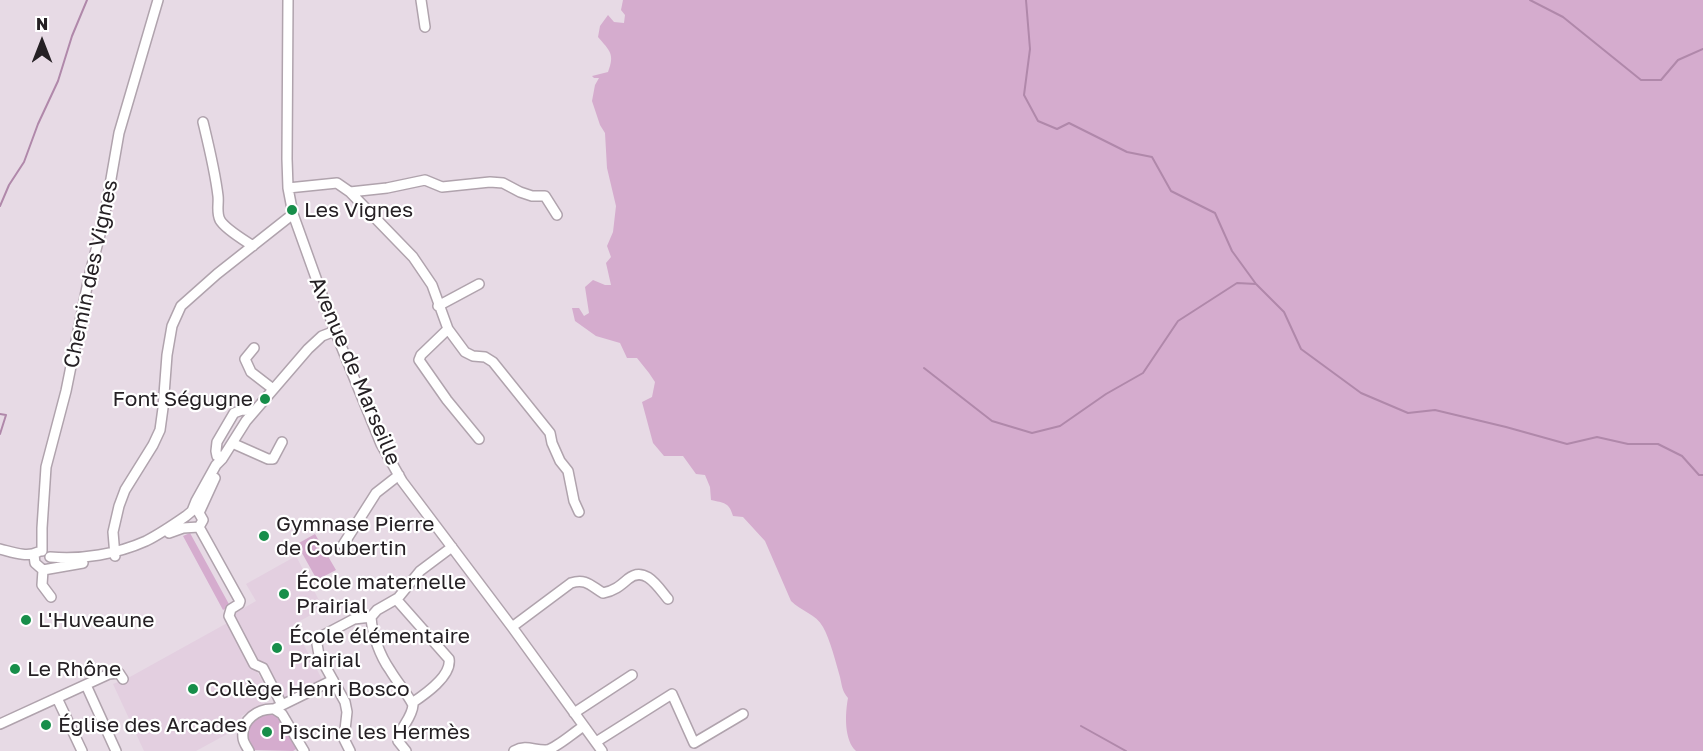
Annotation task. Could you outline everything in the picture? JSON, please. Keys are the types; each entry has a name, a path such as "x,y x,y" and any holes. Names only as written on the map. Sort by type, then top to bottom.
{"street":[{"name":"Chemin des Vignes","path":"51,597 42,585 42,528 46,467 66,391 89,277 104,219 119,133 158,0"},
{"name":"Avenue de Marseille","path":"288,0 286,154 288,188 293,214 335,331 381,444 399,476 602,751"},
{"path":"421,0 425,27"},
{"path":"203,122 215,171 219,200 217,210 220,220 253,246"},
{"path":"350,192 387,188 425,180 442,187 490,182 503,183 532,196 545,196 557,215"},
{"path":"288,188 337,183 350,192 413,257 432,285 448,329 465,352 494,362 550,433 560,461 568,471 574,501 579,512"},
{"path":"115,554 113,532 119,506 125,490 160,430 172,326 181,306 293,214"},
{"path":"438,306 479,284"},
{"path":"448,329 419,360 447,400 479,439"},
{"path":"304,751 278,707 263,668 255,664 228,616 231,609 240,602 194,527 186,522 193,513 196,501 216,465 254,411 314,343 322,336 335,331"},
{"path":"254,348 245,359 251,372 273,389"},
{"path":"222,459 216,451 217,442 234,413 242,410 254,411"},
{"path":"232,443 268,459 273,459 282,442"},
{"path":"343,545 376,493 399,476"},
{"path":"115,554 146,541 193,513"},
{"path":"0,554 42,561 87,563 149,545 176,530 194,527 203,520 193,513"},
{"path":"350,751 344,739 347,712 345,702 319,655 317,644 320,637 354,619 371,617 377,610 396,599 420,571 452,547"},
{"path":"0,549 42,561"},
{"path":"512,627 571,583 577,581 585,581 603,592 611,591 637,574 653,580 668,599"},
{"path":"396,599 450,664 449,669 433,687 412,703"},
{"path":"371,617 388,668 412,703 413,712 399,735 398,741 406,751"},
{"path":"0,724 114,672 119,673 123,679"},
{"path":"574,712 632,675"},
{"path":"249,751 243,739 248,718 266,708 278,707 333,680"},
{"path":"86,685 116,751"},
{"path":"596,742 672,694 694,743 743,714"},
{"path":"57,698 82,751"},
{"path":"514,751 526,747 536,750 549,749 584,726"}],"shaded area":[{"path":"623,0 1703,0 1703,751 856,751 847,734 848,698 844,693 833,651 823,627 791,601 765,541 743,517 733,516 730,508 725,504 711,500 710,487 705,475 696,474 683,456 664,456 653,443 642,402 652,397 655,382 637,358 627,358 620,343 596,336 575,321 572,308 579,308 584,316 589,313 585,287 593,280 611,285 606,263 611,257 607,246 613,232 616,206 607,168 605,133 592,101 599,78 592,76 608,72 611,57 608,49 598,37 600,26 608,15 614,22 624,23 625,15 621,10"},
{"path":"190,533 230,606 223,610 183,536"},
{"path":"315,534 336,570 317,580 297,544"},
{"path":"296,556 323,608 293,625 322,679 283,700 256,662 233,615 256,601 246,584"},
{"name":"Collège Henri Bosco","path":"229,622 260,677 263,676 273,695 269,697 270,700 241,716 242,726 196,751 144,751 113,684"},
{"name":"Piscine les Hermès","path":"267,712 274,712 278,716 298,748 293,751 252,750 248,743 248,727 255,719"}],"waterway":[{"path":"0,206 9,185 24,162 58,81 72,36 87,0"},
{"path":"1026,0 1030,49 1024,95 1038,121 1057,129 1069,123 1127,152 1152,157 1171,191 1215,213 1232,251 1256,284 1284,312 1301,349 1361,393 1408,413 1435,410 1567,444 1597,437 1628,444 1658,444 1682,456 1699,475 1703,475"},
{"path":"1530,0 1563,17 1641,80 1661,80 1678,60 1703,49"},
{"path":"924,368 992,421 1032,433 1060,426 1106,394 1143,373 1178,321 1237,283 1256,284"},
{"path":"0,414 6,415 0,434"},
{"path":"1081,726 1126,751"}],"place":[{"name":"Les Vignes","path":"292,210"},
{"name":"Font Ségugne","path":"265,399"},
{"name":"Gymnase Pierre de Coubertin","path":"264,536"},
{"name":"École maternelle Prairial","path":"284,594"},
{"name":"L'Huveaune","path":"26,620"},
{"name":"École élémentaire Prairial","path":"277,648"},
{"name":"Le Rhône","path":"15,669"},
{"name":"Collège Henri Bosco","path":"193,689"},
{"name":"Église des Arcades","path":"46,725"},
{"name":"Piscine les Hermès","path":"267,732"}]}
